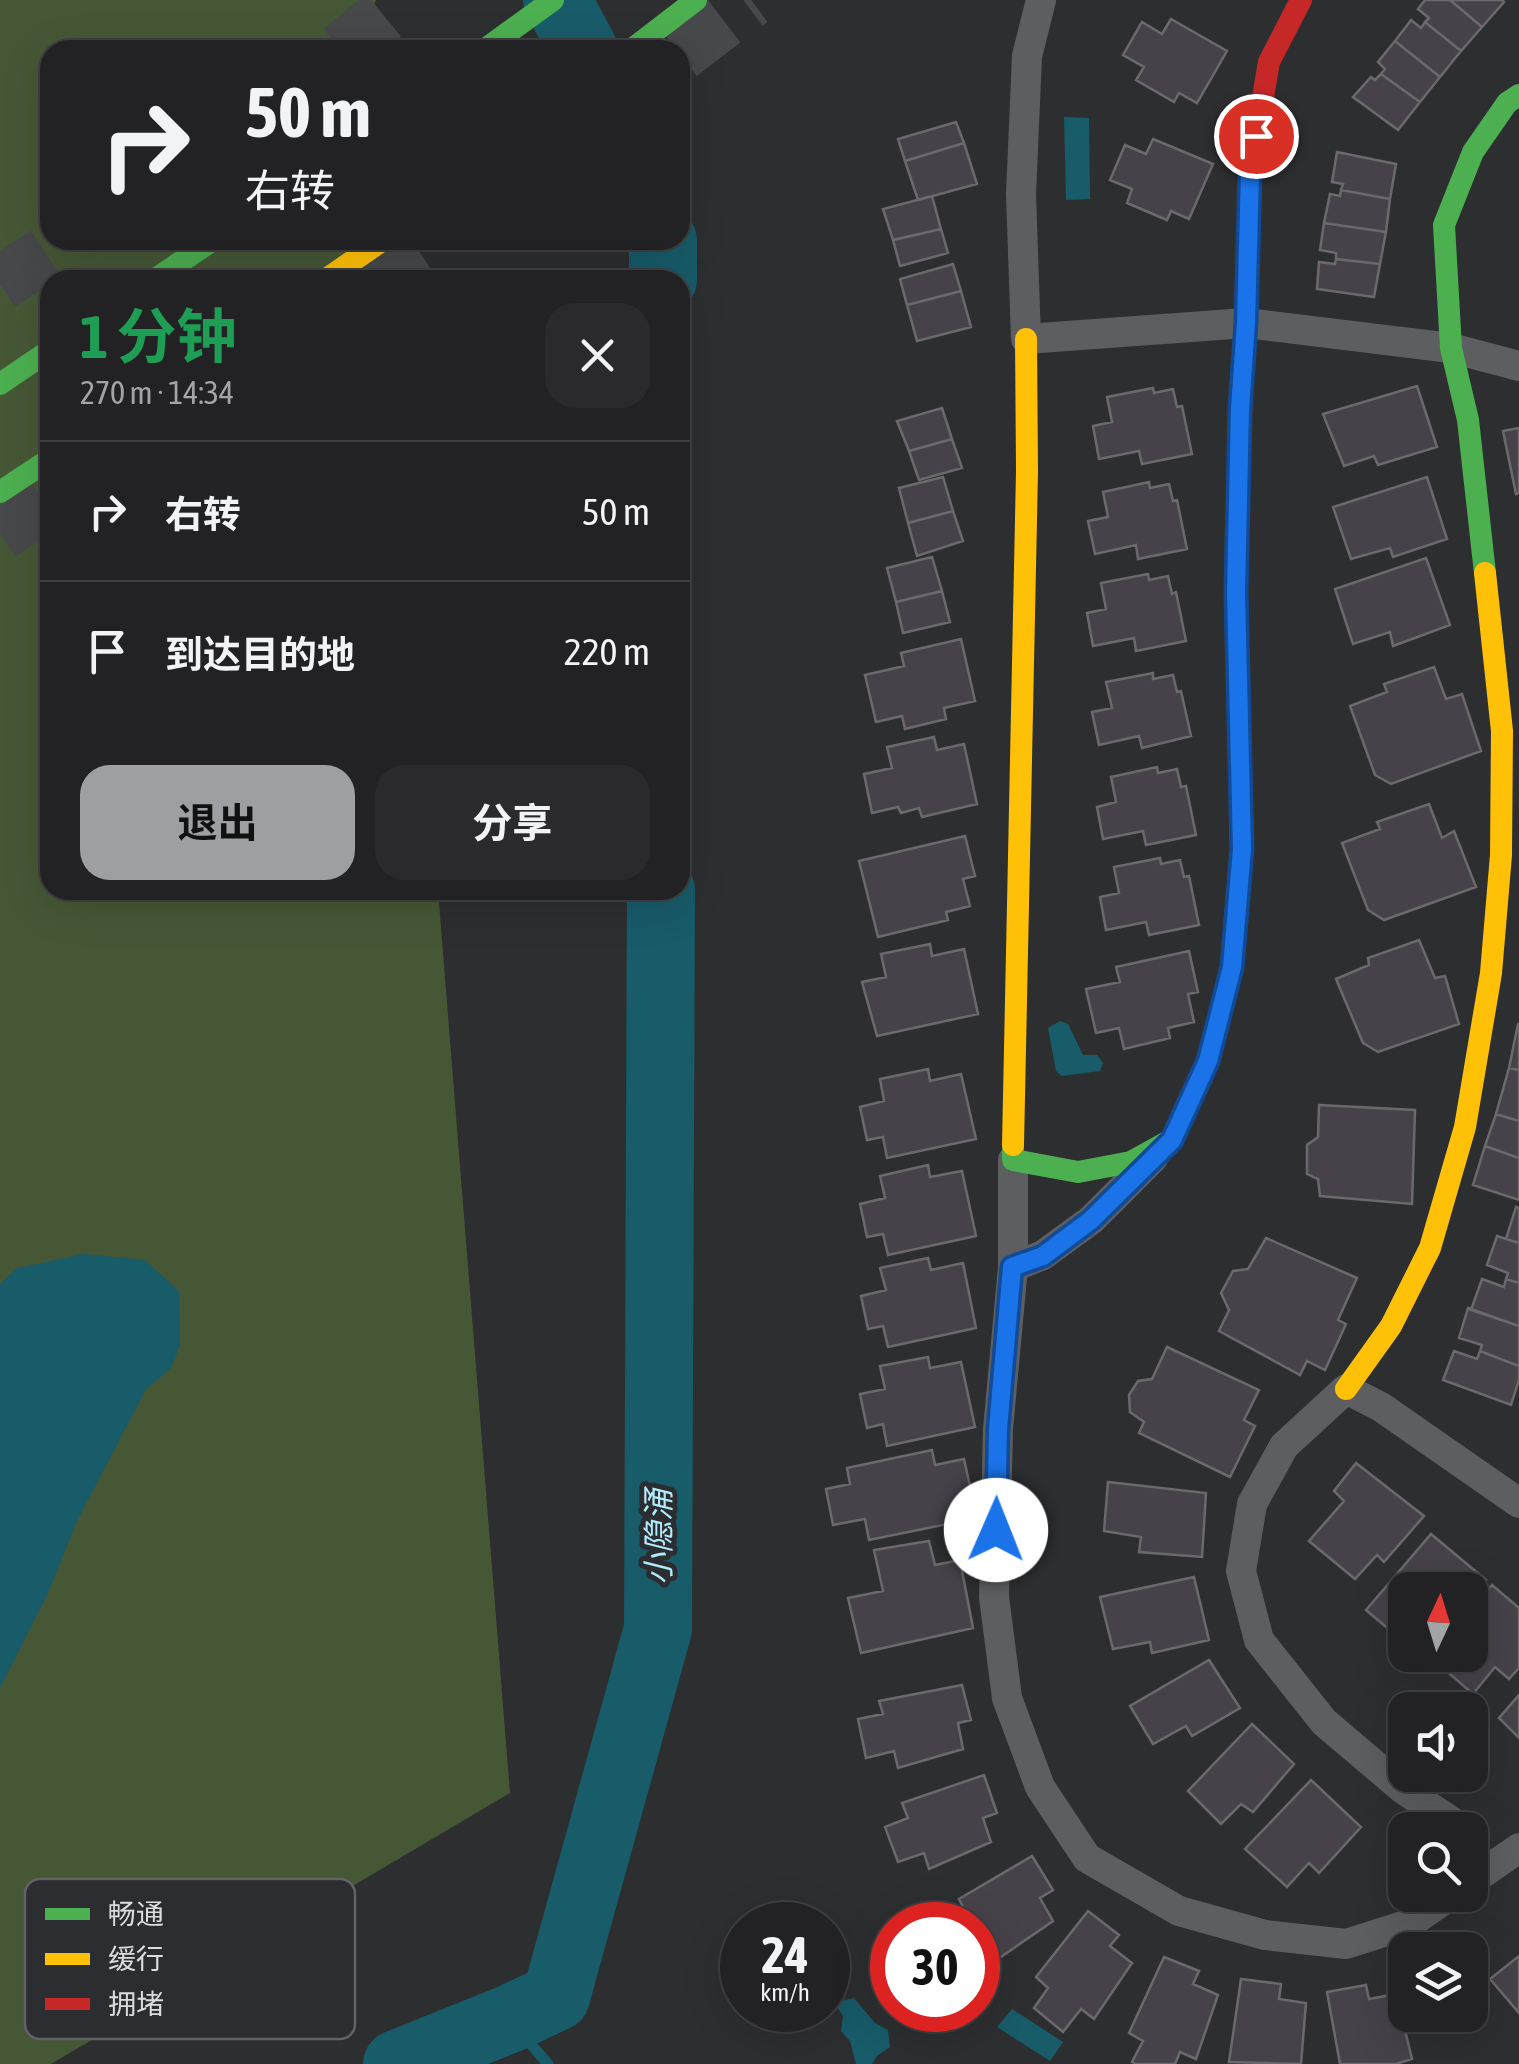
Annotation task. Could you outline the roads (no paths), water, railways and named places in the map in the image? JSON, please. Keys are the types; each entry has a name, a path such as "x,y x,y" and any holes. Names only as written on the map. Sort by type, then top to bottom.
{"main road":[{"path":"498,40 553,0"},
{"path":"644,40 696,0"},
{"path":"1026,339 1012,1160 1078,1172 1131,1162 1172,1140 1208,1061 1232,967 1242,849 1236,592 1250,173 1269,62 1301,0"},
{"path":"1346,1389 1391,1326 1430,1248 1465,1127 1491,973 1501,855 1502,730 1468,420 1451,348 1444,225 1473,152 1507,103 1519,95"},
{"path":"169,270 198,250"},
{"path":"340,270 370,250"},
{"path":"0,384 40,357"},
{"path":"0,492 40,466"}],"street":[{"path":"1041,0 1028,56 1022,174 1026,339 1246,323 1451,348 1519,366"},
{"path":"1012,1267 1043,1256 1091,1220 1172,1140"},
{"path":"1012,1160 1012,1267 998,1429 994,1597 1007,1698 1040,1788 1087,1858 1179,1912 1265,1936 1346,1944 1409,1924 1426,1912"},
{"path":"1437,1812 1403,1789 1324,1722 1259,1640 1240,1571 1252,1504 1284,1446 1346,1389 1381,1407 1519,1503"},
{"path":"1488,1841 1512,1852"},
{"path":"1488,1869 1512,1852"}],"water":[{"path":"1064,117 1089,118 1090,199 1066,200"},
{"path":"1060,1021 1068,1024 1083,1055 1097,1055 1103,1063 1100,1071 1062,1076 1056,1071 1048,1028"},
{"path":"84,1254 145,1260 179,1291 180,1345 171,1368 146,1389 77,1521 48,1593 0,1688 0,1284 17,1268"},
{"path":"854,1998 870,2017 870,2032 888,2032 890,2047 872,2064 856,2064 850,2041 842,2032 850,2032 850,1999"},
{"path":"1012,2009 1063,2042 1050,2061 1000,2029"}],"waterway":[{"name":"小隐涌","path":"557,0 579,40"},
{"name":"小隐涌","path":"663,250 663,270"},
{"name":"小隐涌","path":"397,2064 556,1997 658,1629 661,900"},
{"path":"509,2019 548,2064"}],"tunnel":[{"path":"353,40 402,0"},
{"path":"690,46 751,0"},
{"path":"0,284 52,250"},
{"path":"387,270 416,250"},
{"path":"0,534 40,507"}]}
